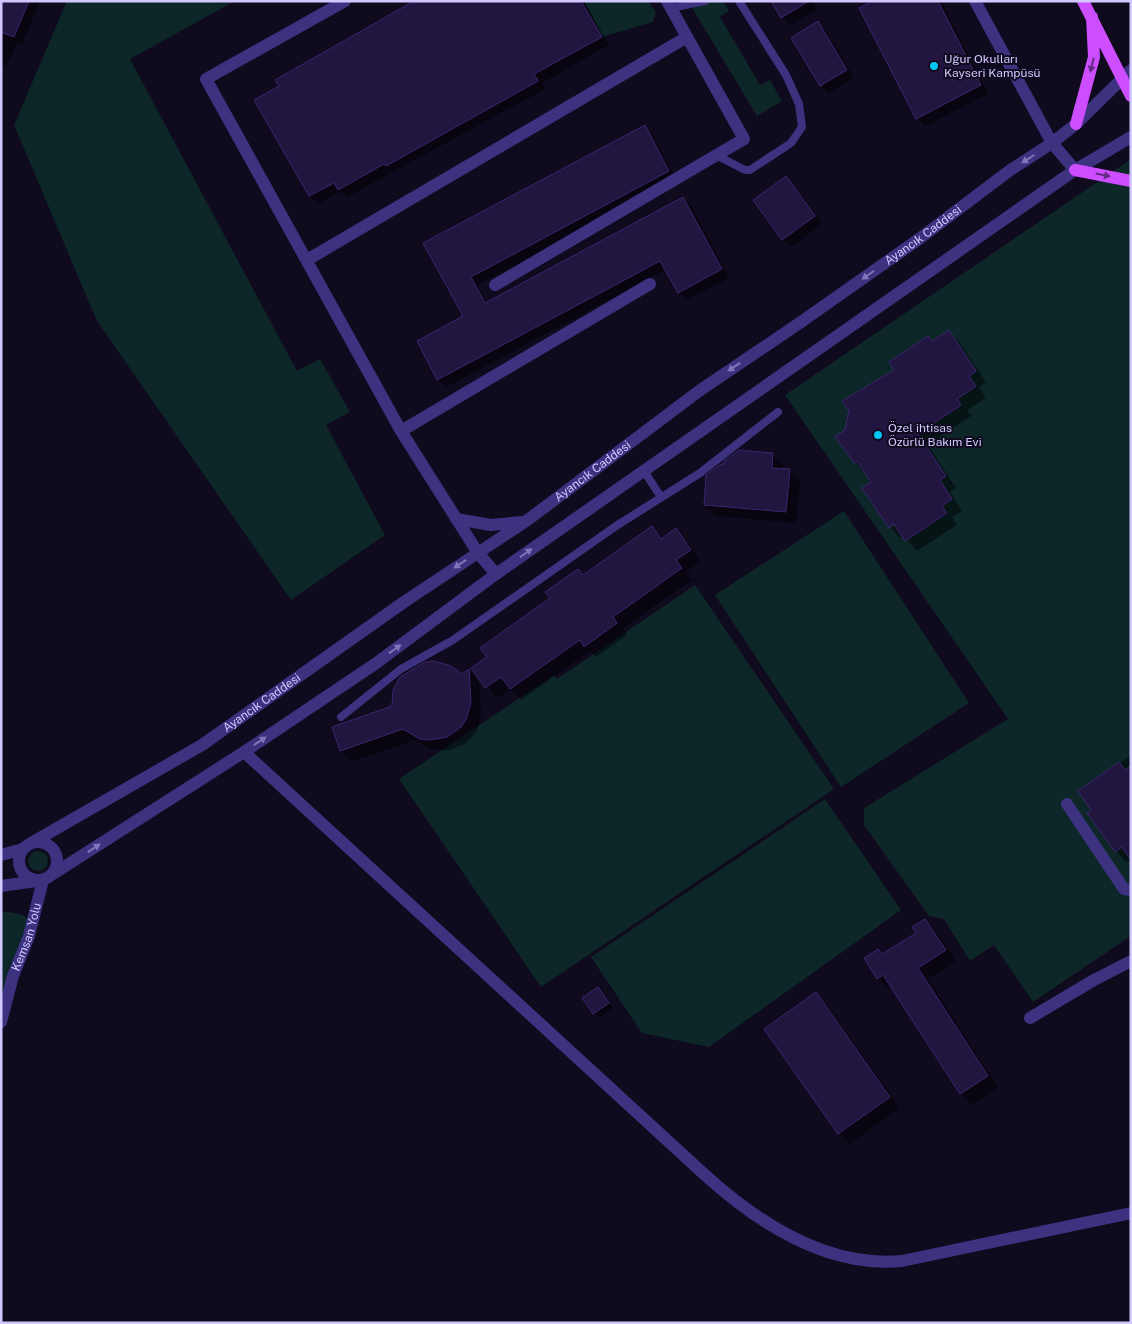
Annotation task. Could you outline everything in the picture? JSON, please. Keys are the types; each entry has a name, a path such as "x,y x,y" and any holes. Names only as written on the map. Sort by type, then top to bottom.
{"main road":[{"path":"1083,1 1121,80 1131,96"},
{"path":"1076,124 1094,57 1092,17"},
{"path":"1075,170 1131,181"}],"street":[{"path":"345,1 206,78 401,430 478,553 496,574"},
{"path":"975,1 1052,143 1075,170"},
{"path":"495,285 744,139 668,4"},
{"path":"307,260 687,37"},
{"name":"Ayancık Caddesi","path":"1,855 28,846 202,745 524,522 699,391 809,317 920,239 1009,171 1052,143 1076,124 1131,70"},
{"path":"1,886 45,878 244,752 375,664 496,574 1075,170 1131,137"},
{"path":"401,430 650,284"},
{"path":"456,518 491,525 524,522"},
{"path":"244,752 711,1181 743,1207 788,1234 840,1256 885,1263 1131,1213"},
{"path":"1067,804 1124,889 1131,890"},
{"path":"46,843 55,851 58,863 45,878 26,877 19,866 20,854 28,846 46,843"},
{"name":"Kemsan Yolu","path":"1,1022 13,976 29,936 45,878"},
{"path":"1030,1018 1062,998 1131,962"}],"lane":[{"path":"668,4 705,1"},
{"path":"716,155 745,170 750,170 791,143 802,127 798,104 786,75 739,1"},
{"path":"341,717 401,669 453,640 608,531 700,472 778,412"},
{"path":"644,471 661,497"}],"green space":[{"path":"67,1 235,1 130,59 297,371 320,359 350,412 326,425 385,535 291,600 97,321 14,125"},
{"path":"584,1 649,1 656,13 653,22 602,37"},
{"path":"699,1 723,1 729,11 720,17 760,85 770,80 782,101 757,116 691,6"},
{"path":"1131,159 1131,936 1033,1002 994,945 970,961 944,919 929,916 864,825 864,808 1008,719 785,395"},
{"path":"844,511 969,703 841,787 715,595"},
{"path":"695,585 834,789 541,987 399,779 554,675 557,679"},
{"path":"825,799 901,910 709,1047 642,1033 591,957"},
{"path":"34,851 42,851 48,857 48,865 42,871 34,871 28,865 28,857"},
{"path":"1,911 21,914 29,920 1,1022"}],"building":[{"path":"1,1 29,1 14,37 1,32"},
{"path":"414,1 581,1 602,37 534,74 538,81 386,166 384,164 338,190 334,183 309,196 254,100 279,86 275,80"},
{"path":"771,1 809,1 781,18"},
{"path":"872,1 938,1 981,85 916,119 859,8"},
{"path":"818,21 847,70 820,86 791,38"},
{"path":"645,125 669,171 471,277 485,303 683,197 722,269 678,293 660,261 437,380 417,341 463,316 423,243"},
{"path":"786,176 815,216 782,240 753,200"},
{"name":"Özel ihtisas Özürlü Bakım Evi","path":"949,330 976,371 969,376 976,386 957,399 961,405 918,434 946,476 940,480 952,499 942,506 947,513 905,541 894,524 889,528 862,488 871,482 857,461 854,463 835,436 845,430 849,411 842,401 894,370 889,362 928,336 932,341"},
{"path":"739,450 773,453 772,468 790,469 786,512 704,505 706,475 721,464 724,464 724,461"},
{"path":"652,526 661,539 676,528 691,550 676,560 682,568 613,617 617,623 584,647 580,640 510,689 501,677 485,688 471,668 487,657 480,648 550,598 545,592 578,569 583,575"},
{"path":"434,661 451,666 462,674 469,669 471,703 466,720 461,727 447,737 429,740 420,739 403,729 340,751 332,727 392,706 393,690 400,677 425,662"},
{"path":"1119,762 1125,770 1131,766 1131,860 1122,847 1115,852 1087,813 1091,810 1078,791"},
{"path":"925,919 946,950 918,968 988,1076 960,1094 883,975 877,979 864,958 878,949 882,954 916,933 912,927"},
{"path":"598,987 609,1003 593,1014 582,998"},
{"path":"816,992 890,1097 838,1134 764,1029"}],"place":[{"name":"Uğur Okulları Kayseri Kampüsü","path":"934,66"},
{"name":"Özel ihtisas Özürlü Bakım Evi","path":"878,435"}]}
